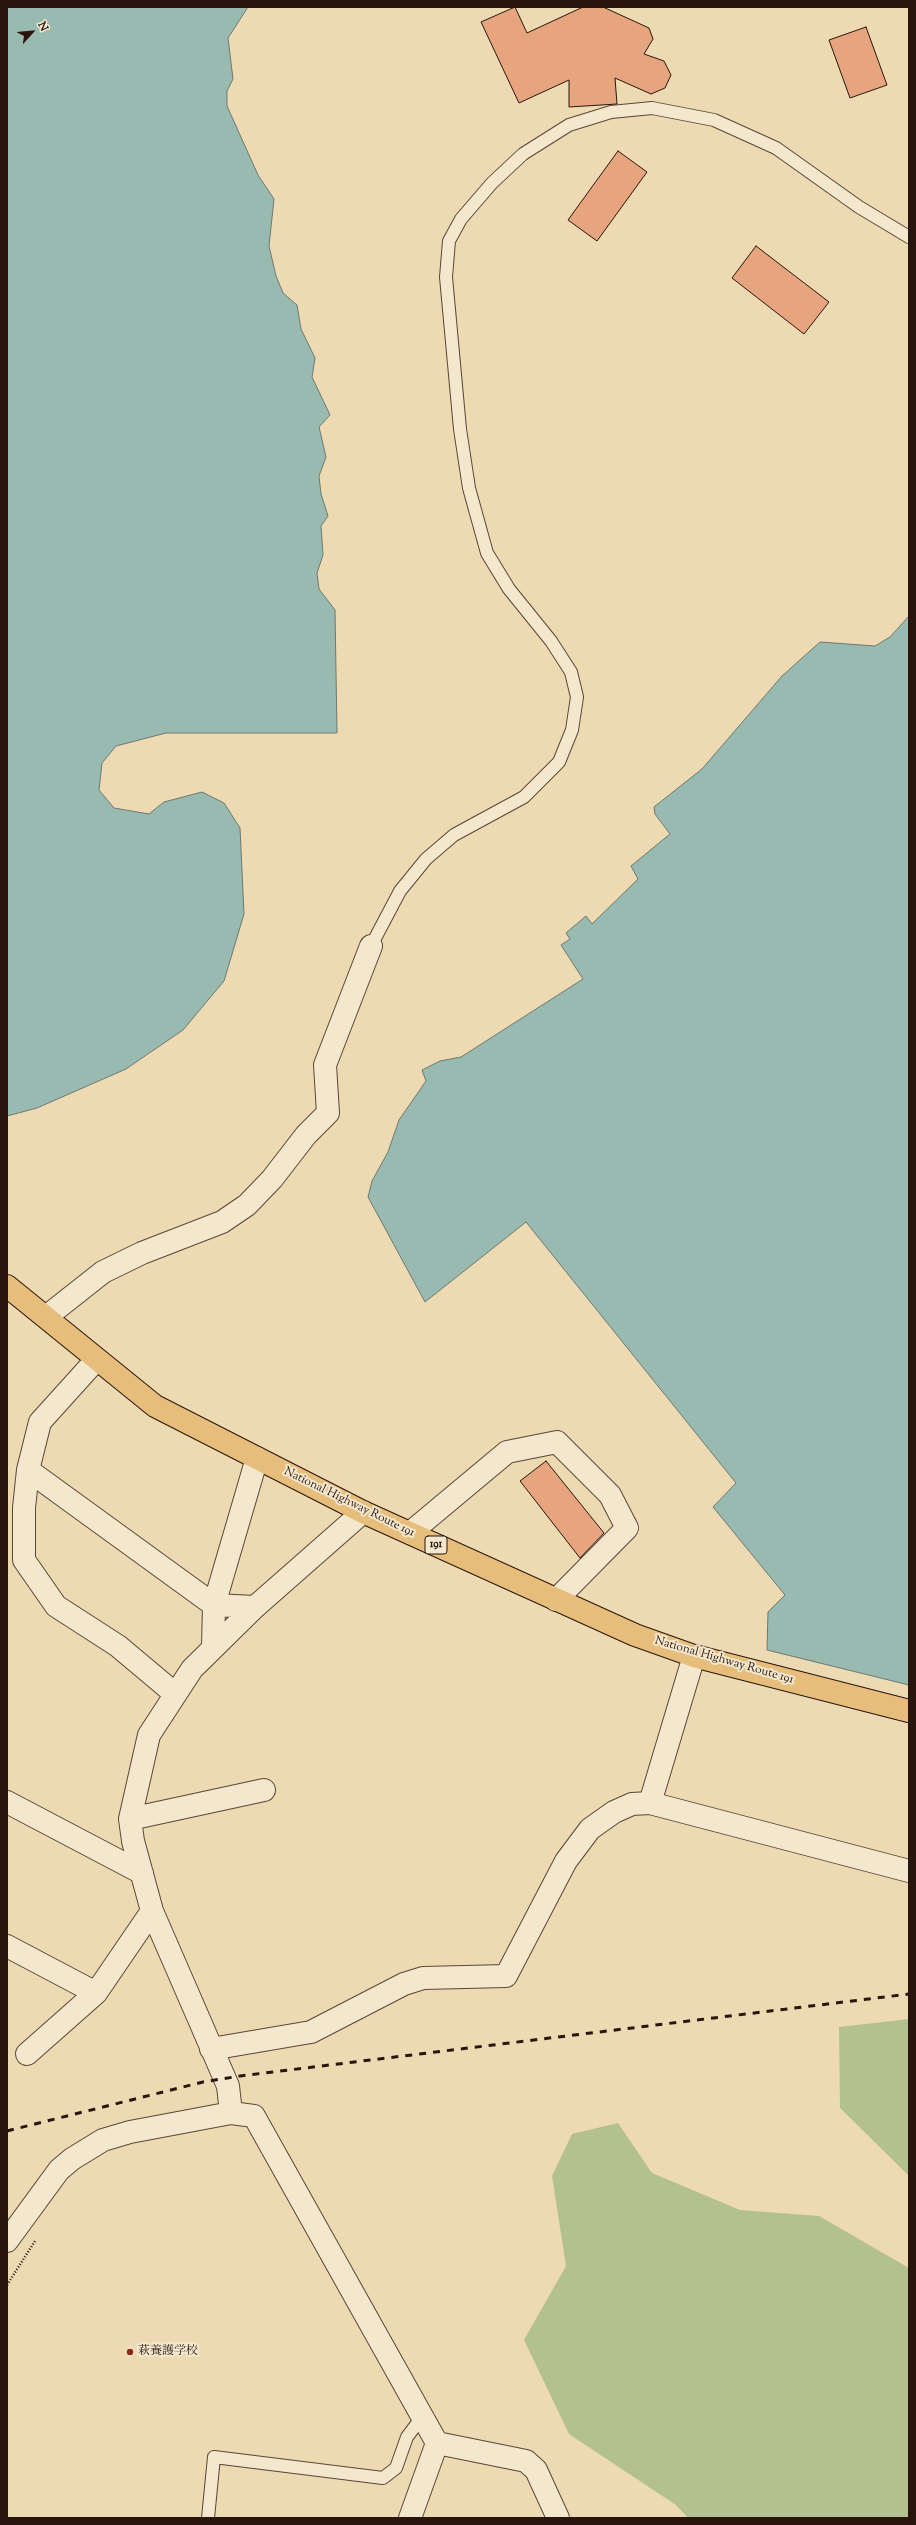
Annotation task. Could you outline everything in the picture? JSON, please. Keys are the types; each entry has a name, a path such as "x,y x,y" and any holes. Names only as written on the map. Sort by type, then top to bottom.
{"highway":[{"name":"National Highway Route 191","path":"7,1286 96,1360 155,1406 363,1512 635,1635 694,1656 909,1711"}],"street":[{"path":"46,1317 103,1272 142,1253 222,1222 247,1205 272,1179 306,1135 328,1112 325,1065 371,946"},
{"path":"96,1360 40,1422 28,1470 24,1508 24,1560 56,1606 118,1646 174,1693"},
{"path":"410,1533 507,1452 557,1442 610,1495 627,1528 556,1600"},
{"path":"213,1648 214,1605 257,1458"},
{"path":"28,1470 214,1605 255,1607"},
{"path":"232,2113 228,2086 152,1911 133,1841 130,1819 149,1735 174,1693 192,1669 255,1607 363,1512"},
{"path":"650,1803 694,1656"},
{"path":"130,1819 264,1790"},
{"path":"7,1802 142,1873"},
{"path":"211,2049 311,2032 404,1984 423,1978 506,1976 566,1861 590,1829 614,1812 632,1804 650,1803 909,1871"},
{"path":"27,2054 96,1993 152,1911"},
{"path":"7,1946 96,1993"},
{"path":"7,2241 60,2170 72,2159 103,2140 130,2132 232,2113 254,2116 437,2443 526,2461 536,2470 558,2518"},
{"path":"410,2518 437,2443"}],"lane":[{"path":"371,946 400,891 426,859 454,835 524,797 559,762 572,730 577,697 571,672 551,641 509,589 487,553 476,516 460,429 446,277 449,241 461,219 492,183 523,154 569,125 611,112 652,108 714,120 776,148 859,207 909,237"},
{"path":"208,2518 214,2457 383,2478 396,2468 407,2437 422,2417"}],"green space":[{"path":"909,2019 909,2176 840,2108 839,2027"},
{"path":"618,2123 652,2173 740,2210 819,2216 909,2268 909,2518 688,2518 676,2505 569,2434 524,2340 566,2266 552,2176 572,2134"}],"water":[{"path":"7,7 248,7 228,38 233,79 227,91 227,106 258,175 274,199 269,246 276,276 283,293 297,305 301,329 315,358 312,377 330,415 319,427 326,457 319,476 321,494 328,516 321,526 323,555 317,573 319,589 335,610 337,733 166,733 116,746 102,763 99,790 114,808 149,814 164,802 202,792 224,803 240,828 244,914 224,981 183,1030 126,1069 37,1108 7,1116"},
{"path":"909,616 909,1685 767,1650 768,1612 785,1595 713,1507 736,1483 526,1222 425,1302 368,1197 372,1181 388,1152 399,1120 426,1081 422,1070 440,1061 461,1057 583,979 561,945 570,939 566,933 586,916 592,924 638,879 631,866 670,834 655,814 654,807 702,769 782,676 820,642 875,646 890,637"}],"building":[{"path":"515,7 527,33 583,7 603,7 649,28 653,39 644,54 664,61 671,75 665,88 651,94 615,78 617,104 569,107 569,80 519,103 481,22"},
{"path":"866,27 887,85 850,98 829,40"},
{"path":"618,151 647,172 597,241 568,220"},
{"path":"756,246 829,302 804,334 732,278"},
{"path":"546,1461 604,1533 580,1558 520,1481"}],"railway":[{"path":"7,2131 203,2082 240,2076 909,1994"}],"place":[{"name":"萩養護学校","path":"130,2352"}]}
